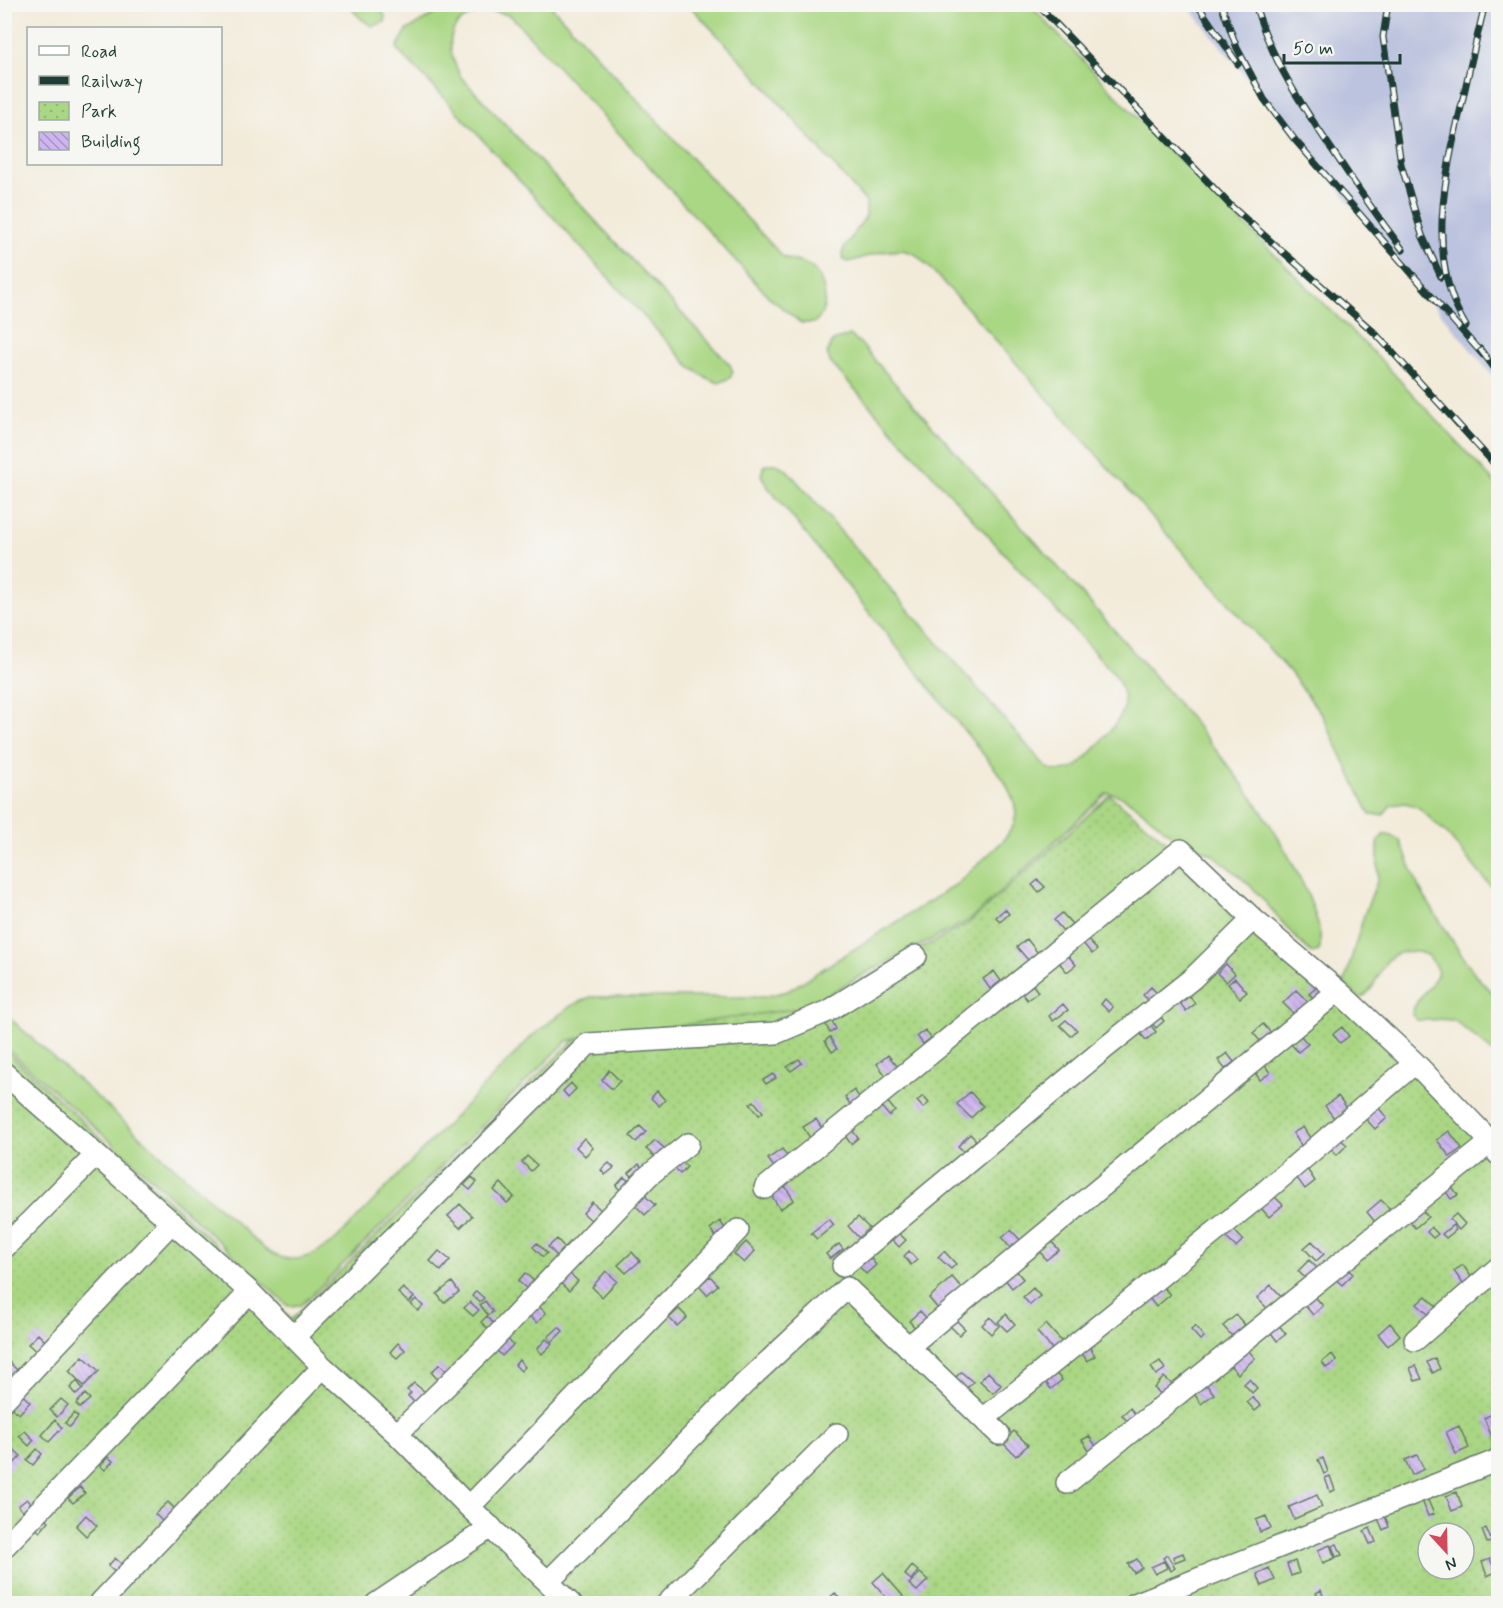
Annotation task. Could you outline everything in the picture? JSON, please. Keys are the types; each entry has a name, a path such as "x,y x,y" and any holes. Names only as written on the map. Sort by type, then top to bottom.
{"street":[{"path":"765,1188 1181,850 1253,919 1338,990 1415,1063 1495,1148 1067,1483"},
{"path":"843,1266 1193,978 1253,919"},
{"path":"295,1336 588,1044 776,1033 828,1011 916,956"},
{"path":"908,1347 1338,990"},
{"path":"987,1416 1262,1194 1415,1063"},
{"path":"4,1073 250,1292 323,1367 397,1434 468,1507 571,1604"},
{"path":"397,1434 486,1347 648,1176 688,1144"},
{"path":"4,1248 96,1155"},
{"path":"4,1400 172,1222"},
{"path":"468,1507 738,1230"},
{"path":"1415,1340 1498,1268"},
{"path":"549,1581 744,1384 847,1288 999,1434"},
{"path":"4,1547 250,1292"},
{"path":"101,1602 323,1367"},
{"path":"667,1604 837,1434"},
{"path":"1135,1604 1498,1460"},
{"path":"376,1604 491,1527"}],"shaded area":[{"path":"1187,5 1498,5 1498,383"}],"green space":[{"path":"348,5 378,5 385,16 385,22 372,26 361,19"},
{"path":"445,5 550,5 783,257 808,265 816,272 823,287 824,303 823,310 814,323 801,323 769,297 512,17 488,12 471,15 464,19 453,31 450,43 461,77 730,365 733,372 730,378 719,383 691,368 437,90 400,53 397,47 407,30"},
{"path":"689,5 1030,5 1151,132 1379,358 1498,486 1498,895 1447,834 1418,807 1405,803 1391,805 1383,815 1370,815 1322,715 1290,672 930,268 915,254 902,250 882,252 849,262 843,260 844,248 866,216 866,202 755,75"},
{"path":"850,335 860,343 1126,643 1230,767 1258,806 1296,870 1316,916 1320,936 1319,951 1312,953 1304,946 1254,890 1217,858 1172,836 1132,803 1115,794 1107,793 970,920 868,972 804,1008 772,1021 593,1035 567,1041 311,1296 301,1305 288,1306 129,1158 5,1047 5,1014 265,1249 285,1258 302,1258 320,1251 337,1239 533,1035 571,1006 590,997 764,997 788,991 957,884 1004,840 1014,825 1016,814 1014,801 1004,780 768,487 761,475 764,466 779,465 788,471 1045,766 1061,771 1077,766 1110,730 1122,712 1124,702 1122,689 1115,675 830,362 827,352 833,341"},
{"path":"1110,795 1394,1030 1498,1152 1498,1603 5,1603 4,1049 274,1298 291,1320 573,1041 814,1006 969,923"},
{"path":"1383,835 1400,840 1419,888 1464,959 1479,979 1498,998 1498,1056 1455,1021 1416,1020 1412,1014 1414,1008 1438,973 1433,962 1425,954 1403,952 1393,956 1381,969 1368,993 1360,998 1344,984 1364,915 1378,879 1378,846"}],"building":[{"path":"1038,880 1045,887 1039,892 1032,885"},
{"path":"1005,909 1009,914 1000,922 996,917"},
{"path":"1062,913 1072,924 1063,931 1054,920"},
{"path":"1086,938 1097,950 1092,954 1082,942"},
{"path":"1027,939 1038,953 1028,960 1017,947"},
{"path":"1066,953 1076,965 1067,972 1057,960"},
{"path":"1226,964 1235,974 1226,982 1217,973"},
{"path":"994,971 1001,981 990,989 983,979"},
{"path":"1235,978 1247,992 1240,998 1228,984"},
{"path":"1033,985 1038,992 1027,1000 1022,993"},
{"path":"1318,986 1325,994 1317,1001 1309,994"},
{"path":"1151,987 1157,993 1149,1001 1143,995"},
{"path":"1296,990 1308,1002 1295,1015 1283,1003"},
{"path":"1190,996 1195,1004 1186,1011 1180,1003"},
{"path":"1105,999 1113,1007 1109,1012 1101,1004"},
{"path":"1063,1004 1068,1010 1053,1021 1049,1016"},
{"path":"1158,1014 1164,1021 1156,1028 1150,1021"},
{"path":"1066,1020 1077,1030 1071,1036 1060,1025"},
{"path":"832,1021 836,1029 830,1033 826,1025"},
{"path":"1149,1023 1156,1032 1146,1040 1138,1031"},
{"path":"1263,1024 1272,1034 1262,1043 1253,1033"},
{"path":"1342,1027 1349,1036 1340,1043 1333,1034"},
{"path":"925,1030 931,1038 923,1044 917,1036"},
{"path":"1301,1036 1308,1044 1298,1052 1291,1044"},
{"path":"830,1037 837,1049 832,1052 825,1041"},
{"path":"1227,1053 1234,1062 1225,1069 1218,1060"},
{"path":"888,1055 898,1067 886,1076 877,1064"},
{"path":"799,1059 802,1063 791,1071 787,1067"},
{"path":"1264,1064 1270,1073 1260,1080 1254,1071"},
{"path":"609,1070 620,1081 612,1089 602,1080"},
{"path":"773,1074 776,1078 766,1084 763,1080"},
{"path":"571,1083 576,1089 568,1097 563,1091"},
{"path":"854,1090 862,1101 853,1108 845,1097"},
{"path":"657,1091 665,1100 659,1106 651,1098"},
{"path":"970,1092 983,1106 971,1118 957,1104"},
{"path":"923,1096 929,1103 923,1108 917,1101"},
{"path":"1338,1096 1347,1108 1334,1118 1325,1106"},
{"path":"754,1101 763,1112 759,1115 750,1104"},
{"path":"887,1101 895,1111 889,1116 880,1105"},
{"path":"1377,1106 1387,1118 1375,1129 1364,1117"},
{"path":"816,1119 825,1133 812,1141 803,1127"},
{"path":"640,1126 646,1132 636,1142 630,1136"},
{"path":"1303,1127 1312,1141 1302,1147 1293,1133"},
{"path":"852,1130 858,1138 851,1144 845,1136"},
{"path":"1449,1131 1462,1148 1450,1157 1437,1140"},
{"path":"970,1134 976,1140 964,1152 958,1146"},
{"path":"1338,1137 1347,1145 1337,1155 1329,1146"},
{"path":"584,1138 593,1148 585,1156 576,1147"},
{"path":"655,1140 664,1148 655,1157 646,1149"},
{"path":"782,1149 790,1160 776,1170 768,1159"},
{"path":"527,1156 537,1165 531,1171 522,1162"},
{"path":"679,1159 687,1167 680,1174 672,1166"},
{"path":"609,1163 614,1168 605,1175 601,1170"},
{"path":"639,1164 644,1170 634,1178 629,1173"},
{"path":"1305,1166 1315,1181 1305,1189 1294,1174"},
{"path":"472,1177 477,1182 470,1190 464,1185"},
{"path":"624,1177 632,1184 624,1193 616,1186"},
{"path":"501,1183 514,1197 507,1203 494,1190"},
{"path":"1450,1184 1458,1195 1451,1199 1444,1189"},
{"path":"785,1186 794,1200 780,1209 771,1195"},
{"path":"643,1194 655,1205 645,1215 634,1204"},
{"path":"1272,1194 1283,1205 1269,1217 1259,1206"},
{"path":"1381,1200 1390,1209 1375,1222 1367,1212"},
{"path":"592,1202 601,1210 592,1221 583,1213"},
{"path":"460,1204 472,1216 460,1228 448,1216"},
{"path":"1420,1208 1428,1217 1415,1228 1407,1219"},
{"path":"1456,1214 1465,1224 1459,1230 1450,1219"},
{"path":"858,1217 869,1228 859,1238 848,1226"},
{"path":"829,1219 834,1225 817,1239 811,1233"},
{"path":"720,1221 726,1230 716,1237 710,1229"},
{"path":"1453,1225 1456,1230 1446,1238 1442,1234"},
{"path":"1431,1227 1438,1234 1433,1238 1427,1232"},
{"path":"1232,1228 1243,1240 1236,1247 1224,1236"},
{"path":"895,1230 906,1240 899,1247 889,1236"},
{"path":"1011,1230 1022,1242 1012,1250 1002,1238"},
{"path":"557,1239 566,1249 558,1257 548,1247"},
{"path":"1051,1241 1059,1250 1046,1260 1039,1250"},
{"path":"1312,1241 1324,1254 1316,1261 1304,1248"},
{"path":"746,1242 755,1251 744,1263 734,1254"},
{"path":"537,1243 547,1253 543,1257 533,1247"},
{"path":"839,1244 843,1249 830,1259 826,1254"},
{"path":"439,1251 450,1260 441,1271 430,1261"},
{"path":"909,1251 917,1260 911,1265 904,1256"},
{"path":"944,1251 956,1264 951,1269 938,1257"},
{"path":"632,1252 640,1261 626,1273 618,1265"},
{"path":"868,1255 876,1265 866,1274 857,1264"},
{"path":"1309,1260 1318,1269 1307,1280 1298,1271"},
{"path":"1463,1265 1472,1278 1463,1284 1454,1271"},
{"path":"1344,1266 1353,1274 1342,1285 1333,1277"},
{"path":"1015,1269 1023,1279 1012,1288 1004,1278"},
{"path":"606,1271 617,1281 602,1297 592,1287"},
{"path":"525,1273 534,1281 527,1289 518,1281"},
{"path":"569,1273 578,1281 569,1291 560,1283"},
{"path":"710,1276 718,1285 707,1295 699,1286"},
{"path":"952,1277 963,1289 939,1310 929,1298"},
{"path":"452,1282 459,1292 444,1303 437,1294"},
{"path":"1160,1283 1170,1295 1156,1307 1147,1295"},
{"path":"1271,1285 1282,1297 1268,1309 1257,1298"},
{"path":"403,1288 414,1297 409,1303 398,1293"},
{"path":"1033,1288 1040,1296 1030,1305 1023,1297"},
{"path":"476,1291 484,1298 480,1302 472,1296"},
{"path":"1313,1294 1323,1306 1313,1315 1303,1303"},
{"path":"1426,1296 1437,1307 1429,1315 1417,1304"},
{"path":"416,1299 423,1306 418,1311 411,1304"},
{"path":"485,1301 493,1312 488,1315 480,1305"},
{"path":"470,1302 479,1310 473,1316 464,1308"},
{"path":"534,1302 546,1313 537,1323 525,1312"},
{"path":"679,1309 687,1317 677,1326 669,1318"},
{"path":"920,1311 930,1322 919,1332 909,1321"},
{"path":"950,1314 965,1329 959,1335 944,1320"},
{"path":"1006,1314 1015,1324 1007,1331 998,1322"},
{"path":"1236,1315 1245,1325 1232,1336 1223,1326"},
{"path":"487,1316 494,1324 488,1329 481,1322"},
{"path":"990,1317 999,1326 991,1334 982,1325"},
{"path":"1277,1323 1286,1334 1277,1341 1269,1330"},
{"path":"1390,1323 1400,1335 1388,1346 1378,1334"},
{"path":"1046,1324 1062,1342 1053,1350 1037,1332"},
{"path":"1195,1326 1204,1337 1200,1340 1191,1330"},
{"path":"559,1327 563,1331 552,1342 548,1337"},
{"path":"38,1334 48,1344 39,1354 28,1344"},
{"path":"504,1335 513,1345 502,1356 492,1345"},
{"path":"546,1339 552,1344 542,1354 537,1349"},
{"path":"398,1343 405,1350 397,1358 390,1352"},
{"path":"1088,1344 1095,1356 1087,1361 1080,1350"},
{"path":"1246,1348 1255,1358 1238,1374 1229,1364"},
{"path":"1332,1354 1337,1361 1326,1368 1322,1362"},
{"path":"83,1356 99,1371 84,1386 69,1371"},
{"path":"1435,1358 1440,1369 1433,1373 1427,1362"},
{"path":"519,1360 525,1367 521,1371 515,1365"},
{"path":"1160,1361 1165,1369 1156,1375 1151,1367"},
{"path":"9,1362 19,1372 12,1379 4,1372 4,1366"},
{"path":"440,1364 448,1373 439,1381 431,1372"},
{"path":"1416,1366 1422,1379 1415,1381 1410,1368"},
{"path":"1052,1369 1062,1380 1051,1389 1042,1378"},
{"path":"961,1372 973,1382 966,1389 954,1379"},
{"path":"988,1372 1001,1385 993,1393 980,1381"},
{"path":"1164,1377 1173,1385 1163,1396 1154,1388"},
{"path":"1249,1379 1257,1388 1252,1393 1244,1384"},
{"path":"77,1381 83,1389 76,1395 70,1388"},
{"path":"414,1383 425,1392 414,1402 408,1396 411,1393 407,1390"},
{"path":"1205,1383 1214,1394 1201,1404 1193,1392"},
{"path":"18,1391 30,1402 19,1414 7,1404"},
{"path":"85,1394 90,1399 80,1408 76,1404"},
{"path":"1252,1397 1261,1406 1255,1411 1247,1402"},
{"path":"61,1399 68,1405 57,1417 50,1410"},
{"path":"1130,1408 1136,1415 1128,1422 1122,1415"},
{"path":"1498,1411 1498,1435 1492,1437 1484,1418"},
{"path":"74,1413 78,1417 70,1427 65,1423"},
{"path":"55,1420 62,1428 49,1442 42,1435"},
{"path":"1459,1426 1469,1448 1456,1454 1446,1432"},
{"path":"25,1431 34,1440 29,1446 19,1436"},
{"path":"1014,1431 1028,1445 1016,1456 1002,1442"},
{"path":"1089,1436 1096,1446 1089,1451 1082,1440"},
{"path":"9,1445 21,1456 8,1470 4,1467 4,1450"},
{"path":"37,1449 42,1454 33,1465 27,1460"},
{"path":"1417,1455 1424,1469 1412,1475 1405,1460"},
{"path":"108,1457 113,1461 105,1470 100,1466"},
{"path":"1323,1458 1328,1472 1324,1474 1318,1460"},
{"path":"1330,1476 1335,1490 1330,1492 1325,1478"},
{"path":"80,1487 85,1493 73,1503 68,1498"},
{"path":"1457,1492 1462,1507 1452,1511 1446,1496"},
{"path":"1317,1495 1322,1507 1294,1519 1289,1507"},
{"path":"1427,1498 1434,1514 1428,1516 1422,1500"},
{"path":"27,1499 36,1509 27,1516 18,1506"},
{"path":"168,1502 178,1512 165,1524 155,1514"},
{"path":"1384,1513 1389,1527 1383,1530 1377,1516"},
{"path":"86,1515 97,1526 86,1536 76,1526"},
{"path":"1266,1516 1271,1528 1260,1532 1256,1520"},
{"path":"45,1517 49,1521 40,1532 35,1528"},
{"path":"1370,1528 1376,1542 1370,1544 1364,1531"},
{"path":"1486,1528 1492,1542 1487,1543 1482,1530"},
{"path":"1337,1544 1342,1555 1336,1557 1332,1546"},
{"path":"1330,1545 1335,1558 1323,1563 1318,1550"},
{"path":"1183,1553 1185,1558 1175,1562 1173,1557"},
{"path":"1167,1555 1175,1568 1171,1571 1163,1558"},
{"path":"115,1558 126,1568 118,1575 108,1566"},
{"path":"1137,1559 1142,1568 1134,1573 1128,1564"},
{"path":"1490,1559 1496,1572 1487,1576 1482,1562"},
{"path":"1164,1561 1167,1568 1155,1574 1151,1567"},
{"path":"1295,1561 1299,1573 1291,1576 1287,1564"},
{"path":"912,1566 918,1571 911,1580 905,1575"},
{"path":"1269,1568 1275,1580 1262,1586 1257,1574"},
{"path":"883,1573 903,1596 895,1604 892,1604 873,1582"},
{"path":"920,1573 928,1580 917,1591 909,1584"},
{"path":"1321,1590 1326,1604 1321,1604 1316,1593"},
{"path":"835,1593 844,1604 822,1604"},
{"path":"1461,1597 1463,1604 1445,1604 1445,1603"}],"railway":[{"path":"1037,4 1232,207 1375,333 1498,468"},
{"path":"1197,4 1238,64"},
{"path":"1221,4 1237,48 1264,99 1295,140 1483,355"},
{"path":"1255,4 1270,45 1301,102 1361,193 1403,250"},
{"path":"1388,4 1383,37 1401,164 1422,235 1441,277"},
{"path":"1466,326 1453,300 1446,273 1442,245 1442,216 1450,159 1485,4"},
{"path":"1480,349 1498,373"}]}
